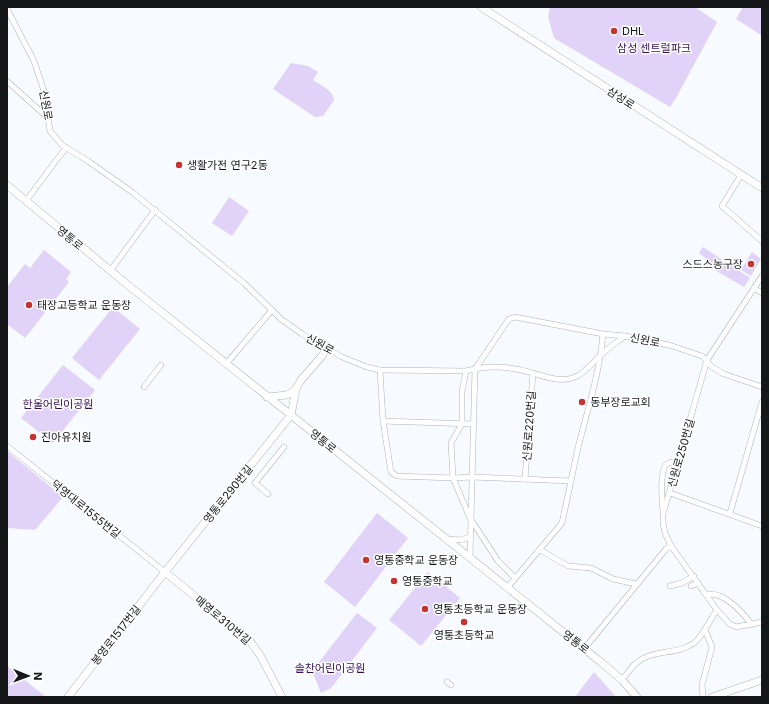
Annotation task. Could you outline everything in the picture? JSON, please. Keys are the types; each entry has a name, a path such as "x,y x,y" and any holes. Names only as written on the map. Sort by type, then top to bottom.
{"street":[{"name":"삼성로","path":"481,7 762,188"},
{"name":"신원로","path":"7,9 34,61 44,91 50,131 62,146 132,192 245,284 281,319 332,352 367,367 380,370 466,371 475,369 510,368 562,379 572,378 581,374 601,354 625,336 676,347 702,356 712,366 724,374 762,387"},
{"path":"7,80 48,118"},
{"path":"26,201 66,148"},
{"path":"741,175 722,206 762,241"},
{"name":"영통로","path":"7,185 110,271 267,397 584,648 622,680 637,697"},
{"path":"110,271 155,210"},
{"name":"신원로250번길","path":"752,624 739,627 733,626 717,610 671,546 665,533 663,514 707,360 762,276"},
{"path":"754,288 762,293"},
{"path":"226,364 272,310"},
{"path":"470,557 475,369 509,319 512,317 603,334 625,336"},
{"path":"507,588 562,523 581,437 590,406 601,354 603,334"},
{"path":"267,397 287,396 296,389 304,376 319,360 327,348"},
{"path":"144,387 161,365"},
{"path":"380,370 383,421 391,472 393,474 397,476 571,481"},
{"path":"466,371 462,391 462,424 451,443 453,478 470,518 498,561 515,578"},
{"name":"신원로220번길","path":"525,479 533,373"},
{"path":"291,415 296,389"},
{"path":"730,513 762,402"},
{"name":"영통로290번길","path":"165,572 291,415"},
{"path":"383,421 473,424"},
{"name":"덕영대로1555번길","path":"7,446 165,572"},
{"path":"268,494 255,483 284,447"},
{"path":"663,514 661,500 662,477 666,464 670,462 678,462"},
{"path":"670,493 730,513 762,526"},
{"path":"447,539 460,540 470,537"},
{"path":"584,648 636,584 666,549 671,546"},
{"path":"540,550 568,566 591,568 613,579 636,584"},
{"name":"봉영로1517번길","path":"68,697 165,572"},
{"name":"매영로310번길","path":"165,572 250,641 260,654 282,697"},
{"path":"670,586 682,583 694,576"},
{"path":"691,586 698,583"},
{"path":"707,595 711,594 731,603 738,608 752,624 762,622"},
{"path":"622,680 633,666 643,658 683,649 695,642 705,630 717,610"},
{"path":"703,697 702,685 712,647 705,630"},
{"path":"712,697 762,680"}],"green space":[{"name":"삼성 센트럴파크","path":"550,7 695,7 717,22 670,107 554,38 548,17"},
{"path":"743,7 762,7 761,35 736,19"},
{"path":"291,63 308,66 318,72 313,80 326,88 333,96 334,100 323,116 315,117 273,89"},
{"path":"229,197 249,211 232,236 212,223"},
{"path":"703,247 750,278 744,287 706,265 709,261 699,253"},
{"name":"태장고등학교 운동장","path":"44,250 71,272 66,279 69,282 25,338 7,324 7,287 25,264 30,268"},
{"name":"스드스농구장","path":"752,252 761,259 751,276 741,270"},
{"path":"113,307 140,329 99,380 72,358"},
{"name":"한울어린이공원","path":"63,365 95,390 53,443 21,418"},
{"path":"7,451 63,497 35,530 7,528"},
{"name":"영통중학교 운동장","path":"377,513 408,538 355,607 324,582"},
{"name":"영통초등학교 운동장","path":"428,572 460,598 421,646 389,620"},
{"name":"솔찬어린이공원","path":"357,613 377,628 331,688 321,693 312,671"},
{"path":"7,666 46,697 7,697"},
{"path":"594,672 616,697 575,697"}],"place":[{"name":"DHL","path":"614,31"},
{"name":"생활가전 연구2동","path":"179,165"},
{"name":"스드스농구장","path":"751,264"},
{"name":"태장고등학교 운동장","path":"29,305"},
{"name":"동부장로교회","path":"582,402"},
{"name":"진아유치원","path":"33,437"},
{"name":"영통중학교 운동장","path":"366,560"},
{"name":"영통중학교","path":"394,581"},
{"name":"영통초등학교 운동장","path":"425,609"},
{"name":"영통초등학교","path":"464,622"}]}
